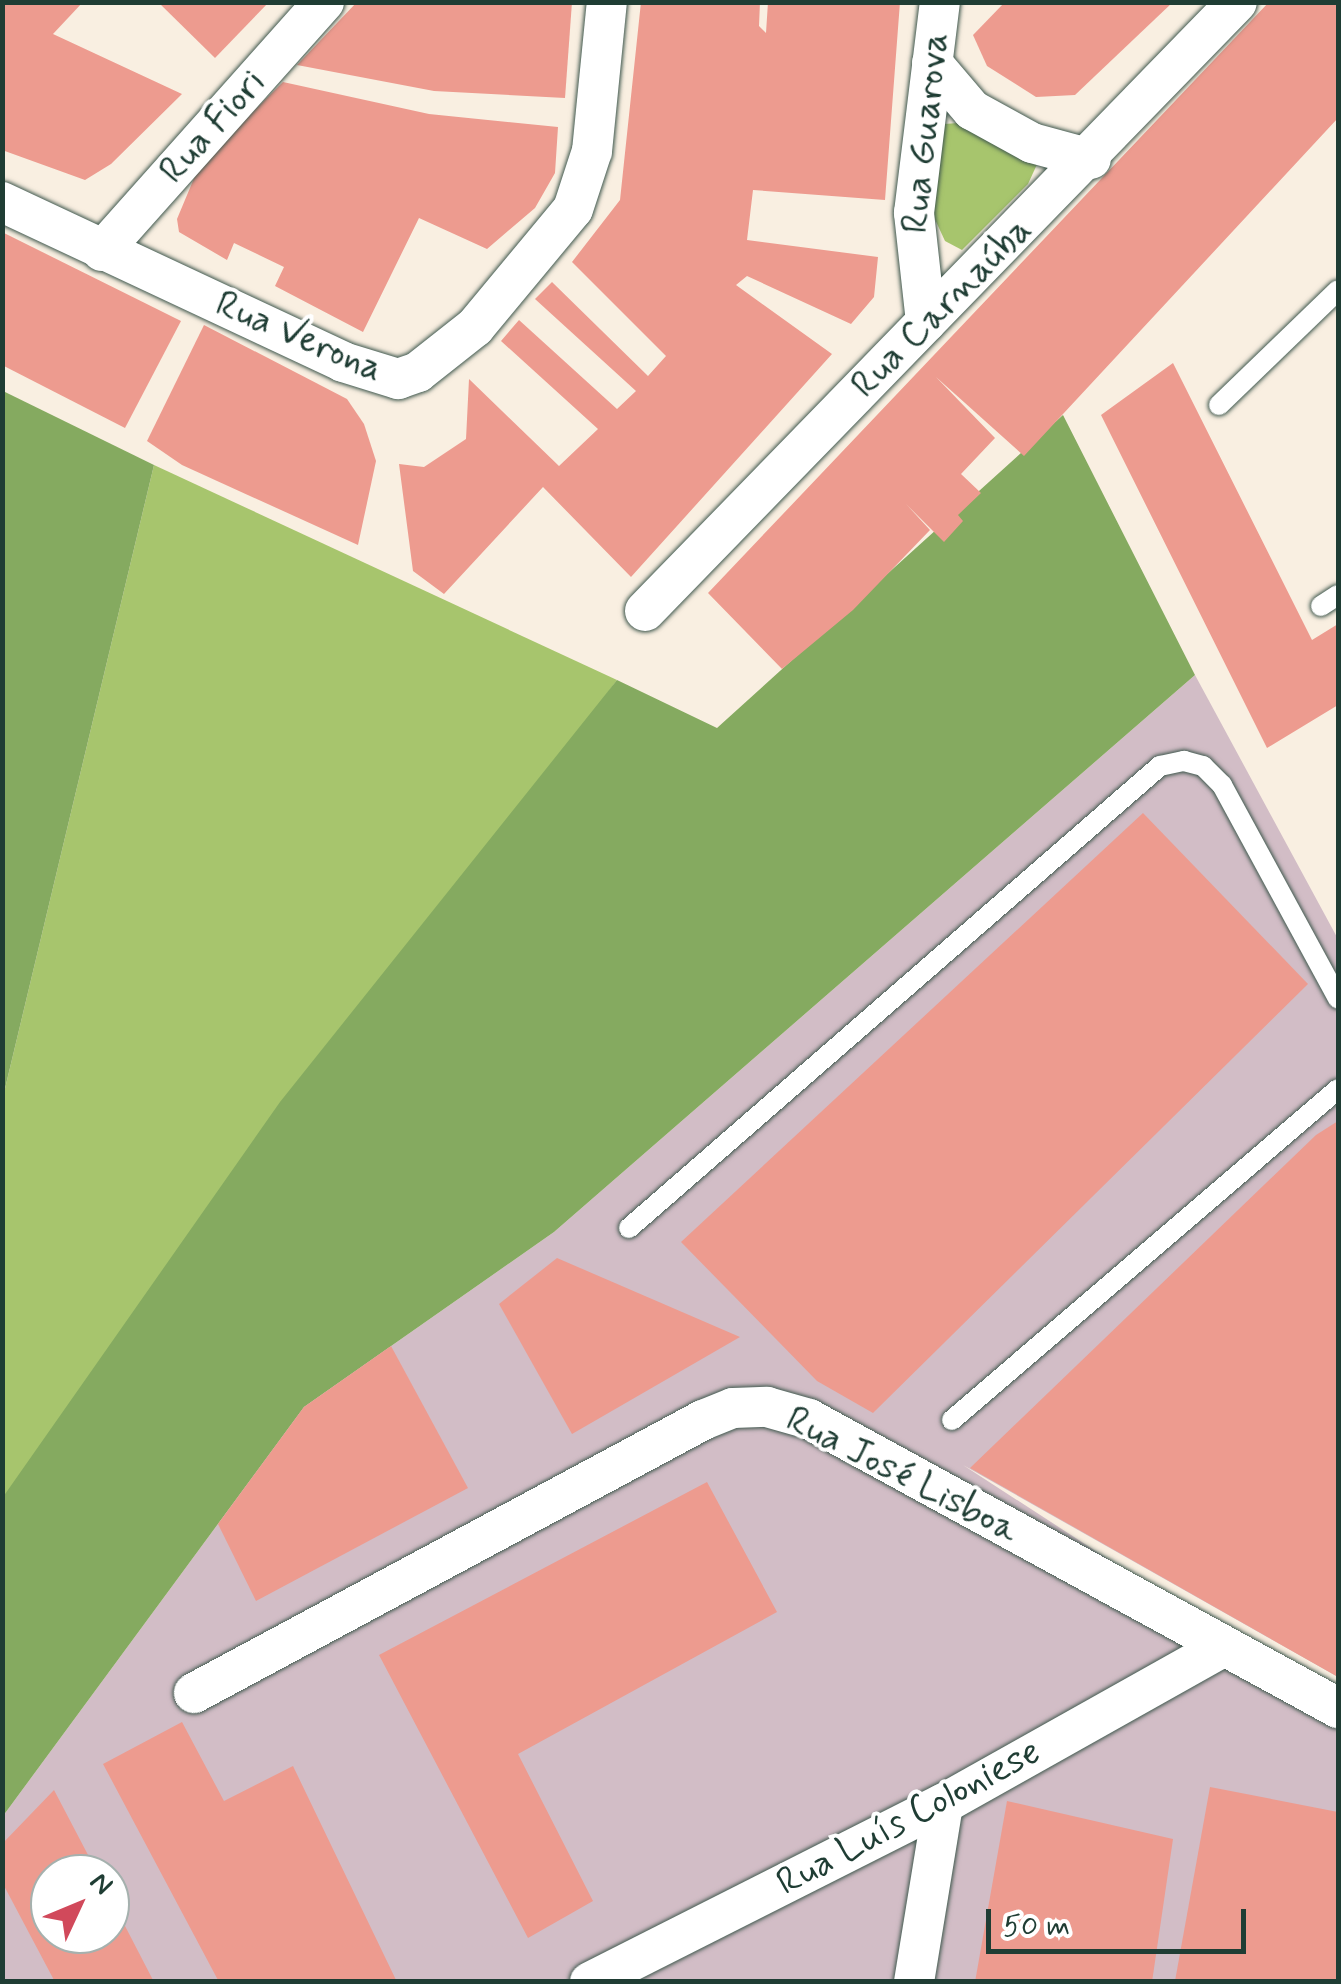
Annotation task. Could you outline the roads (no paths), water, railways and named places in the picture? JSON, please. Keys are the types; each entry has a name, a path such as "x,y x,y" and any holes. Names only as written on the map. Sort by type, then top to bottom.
{"street":[{"name":"Rua Fiori","path":"102,251 324,2"},
{"name":"Rua Verona","path":"2,202 343,362 398,379 418,372 475,327 573,209 592,151 608,2"},
{"name":"Rua Guarova","path":"926,322 914,213 940,2"},
{"name":"Rua Carnaúba","path":"645,611 1091,159 1237,2"},
{"path":"932,63 972,110 1032,142 1091,159"},
{"name":"Rua José Lisboa","path":"194,1693 733,1408 767,1407 809,1418 1338,1708"},
{"name":"Rua Luís Coloniese","path":"590,1982 943,1804 1223,1647"},
{"path":"914,1982 943,1804"}],"lane":[{"path":"1219,406 1338,290"},
{"path":"629,1228 1160,766 1184,761 1203,766 1222,785 1338,999"},
{"path":"952,1420 1338,1089"}]}
